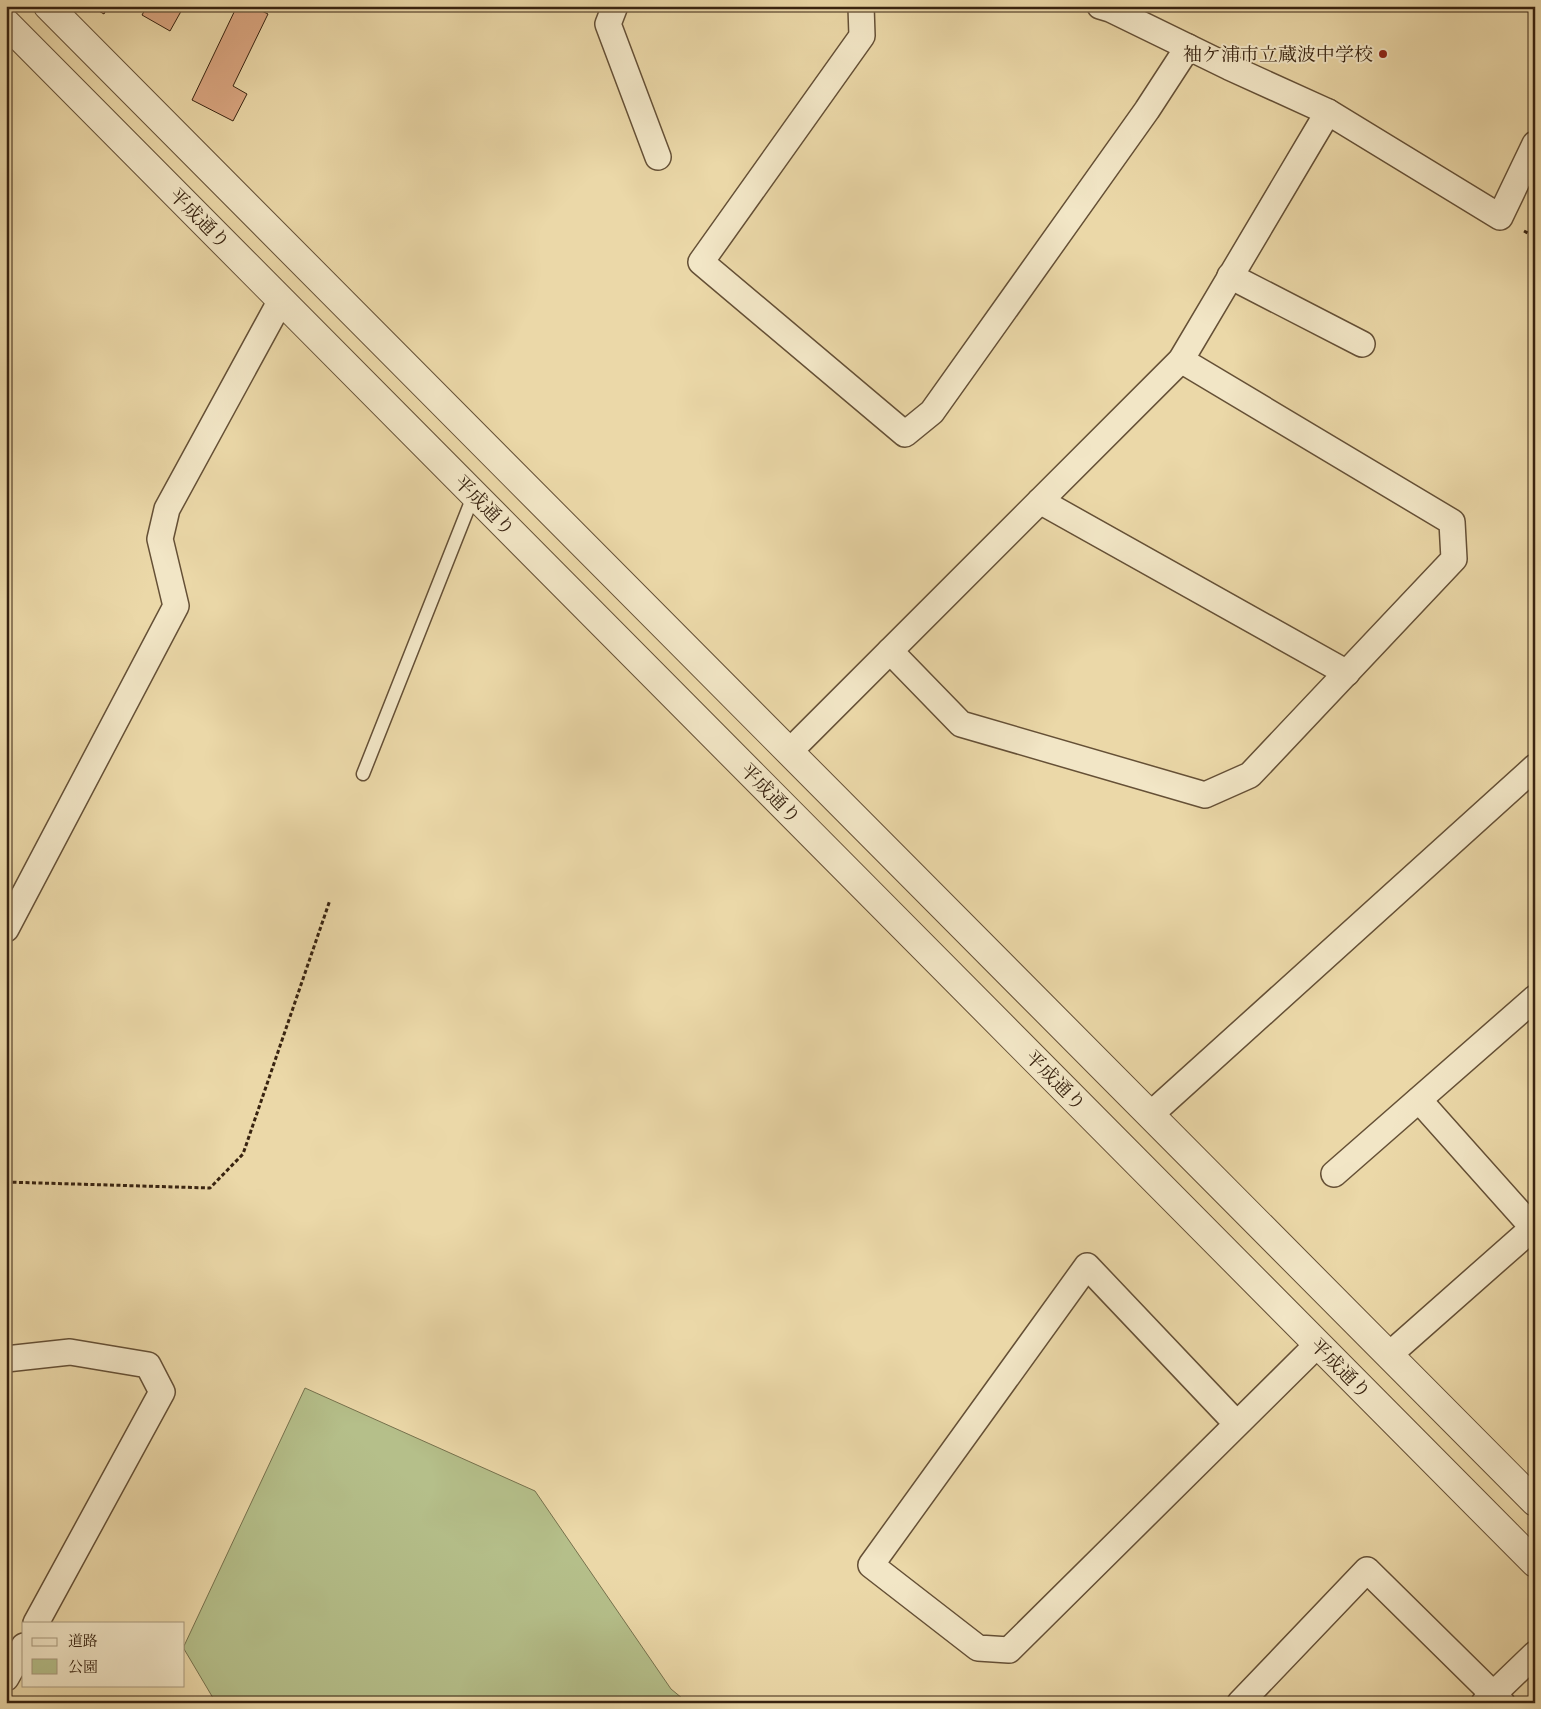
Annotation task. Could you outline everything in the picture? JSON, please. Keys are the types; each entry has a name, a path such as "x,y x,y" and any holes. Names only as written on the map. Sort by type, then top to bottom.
{"street":[{"path":"48,6 1535,1502"},
{"path":"615,6 608,24 658,157"},
{"path":"861,6 862,36 701,262 906,434 932,412 1147,110 1188,47"},
{"path":"1100,6 1328,112 1500,217 1535,144"},
{"name":"平成通り","path":"6,23 1535,1563"},
{"path":"789,752 1181,360 1328,112"},
{"path":"1230,276 1362,344"},
{"path":"6,929 176,606 160,539 167,509 281,300"},
{"path":"890,651 961,724 1205,795 1250,775 1454,559 1452,522 1181,360"},
{"path":"1040,501 1346,673"},
{"path":"1150,1115 1535,767"},
{"path":"1334,1174 1535,998"},
{"path":"1389,1355 1534,1228 1419,1100"},
{"path":"1237,1424 1087,1266 872,1565 978,1648 1009,1650 1318,1344"},
{"path":"6,1359 70,1352 148,1365 162,1392 37,1622"},
{"path":"1240,1703 1367,1570 1493,1700 1535,1654"},
{"path":"6,1678 22,1650"}],"lane":[{"path":"363,774 474,494"}],"path":[{"path":"6,1182 210,1188 243,1154 330,900"}],"green space":[{"path":"305,1388 535,1491 671,1689 688,1703 216,1703 185,1651 185,1644"}],"building":[{"path":"90,6 108,6 104,14"},
{"path":"147,6 184,6 170,31 142,15"},
{"path":"237,6 252,6 268,14 233,86 247,94 233,121 192,100"}],"place":[{"name":"袖ケ浦市立蔵波中学校","path":"1383,54"}]}
